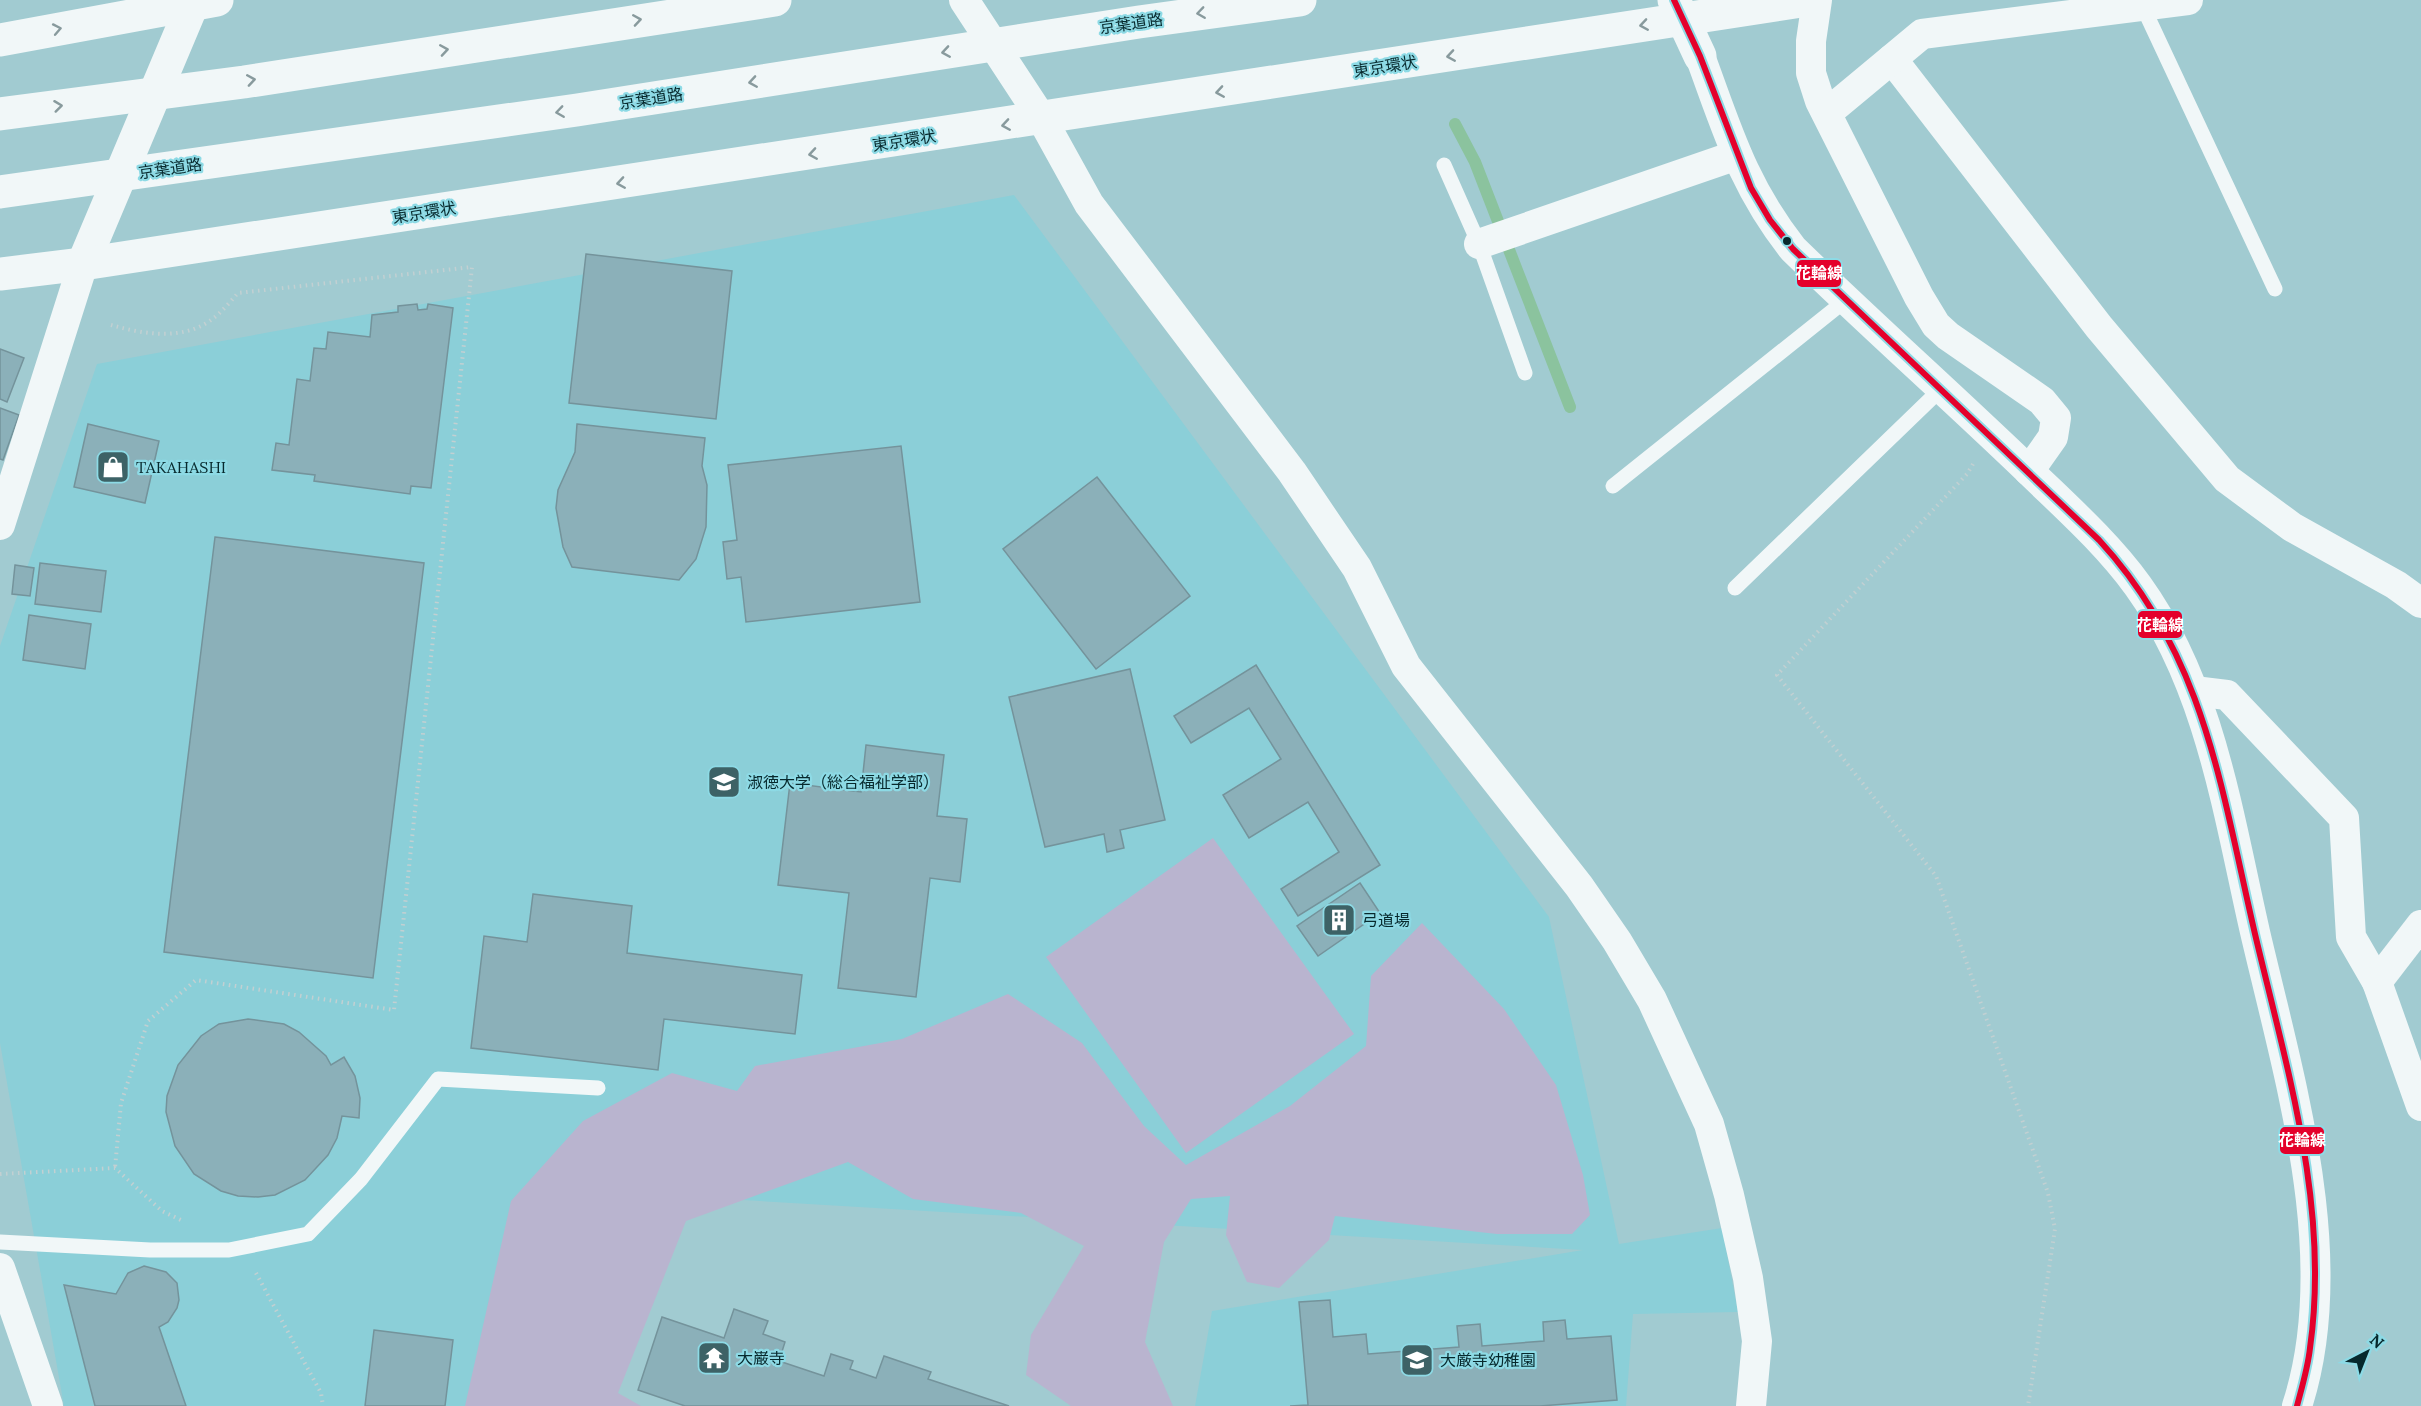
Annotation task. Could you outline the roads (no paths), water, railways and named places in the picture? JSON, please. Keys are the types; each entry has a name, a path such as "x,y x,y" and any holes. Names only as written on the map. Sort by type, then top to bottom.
{"main road":[{"path":"0,114 244,82 775,0"},
{"name":"京葉道路","path":"0,192 565,111 1139,22 1300,0"},
{"path":"1674,0 1700,56"},
{"name":"東京環状","path":"0,274 83,264 1042,119 1808,0"},
{"path":"0,40 197,9"},
{"path":"83,264 197,9"}],"street":[{"path":"964,0 1042,119 1089,204 1292,471 1357,568 1406,666 1579,886 1617,941 1652,1000 1709,1124 1729,1194 1748,1278 1757,1341 1751,1406"},
{"path":"1817,0 1811,41 1811,73 1827,113 1919,297 1936,325 1966,350 2020,385 2051,410 2056,418 2053,437 2029,471"},
{"path":"1827,113 1922,34 2188,0"},
{"path":"1700,56 1737,155 1770,220 1793,249 2081,521 2137,584 2170,635 2194,692 2225,793 2296,1110 2309,1184 2314,1318 2303,1388 2297,1406"},
{"path":"1892,58 2099,327 2227,479 2292,527 2396,585 2421,603"},
{"path":"1479,244 1737,155"},
{"path":"0,525 83,264"},
{"path":"2194,692 2227,695 2344,818 2351,937 2377,982 2421,1106"},
{"path":"2377,982 2421,926"},
{"path":"0,1273 48,1406"}],"lane":[{"path":"2143,7 2275,289"},
{"path":"1444,165 1479,244 1525,373"},
{"path":"1613,486 1846,300"},
{"path":"1735,588 1942,388"},
{"path":"0,1242 150,1250 242,1248 308,1234 361,1179 438,1079 598,1088"}],"waterway":[{"path":"1455,124 1475,162 1570,407"}],"place":[{"name":"TAKAHASHI","path":"113,467"},
{"name":"淑徳大学（総合福祉学部）","path":"724,782"},
{"name":"弓道場","path":"1339,920"},
{"name":"大巌寺","path":"714,1358"},
{"name":"大厳寺幼稚園","path":"1417,1360"}]}
